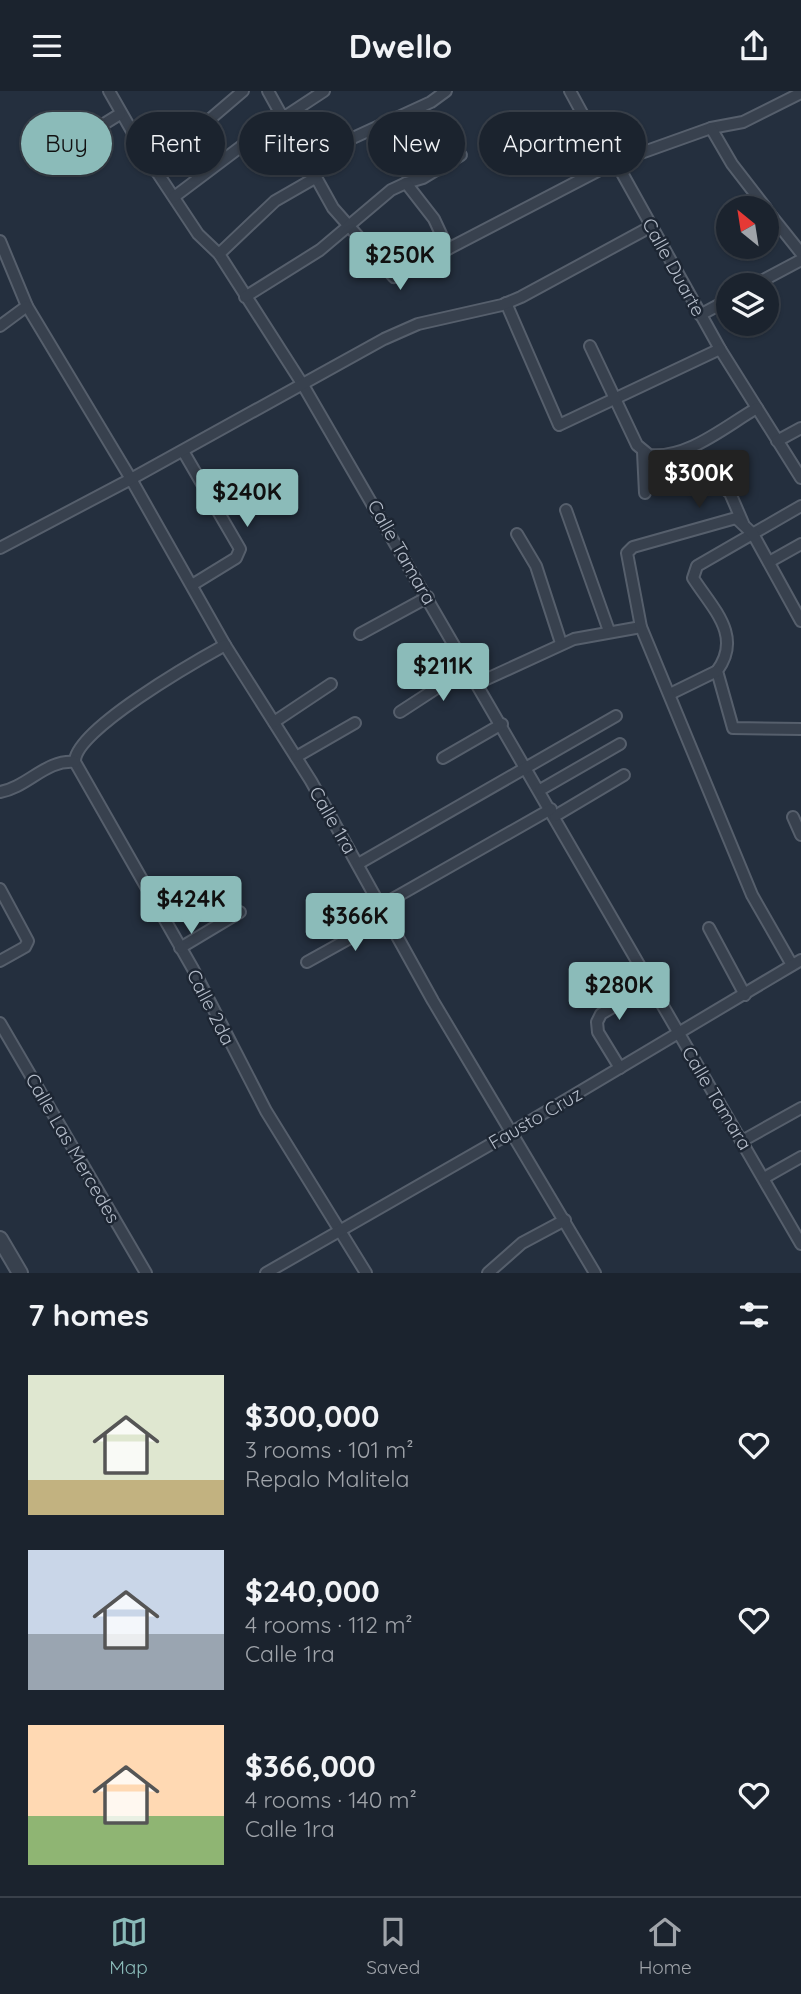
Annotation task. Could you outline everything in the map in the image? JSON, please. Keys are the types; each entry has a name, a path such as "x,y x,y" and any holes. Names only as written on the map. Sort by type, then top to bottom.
{"street":[{"name":"Calle Tamara","path":"109,91 126,123"},
{"path":"218,112 243,91"},
{"path":"268,91 281,112"},
{"path":"292,112 324,91"},
{"path":"354,137 431,102 446,91"},
{"name":"Calle Duarte","path":"570,91 583,112"},
{"path":"646,151 711,128 743,122 801,93"},
{"path":"112,119 120,114"},
{"path":"711,128 732,164 757,196"},
{"path":"174,197 239,150"},
{"name":"Calle Tamara","path":"159,175 198,235 219,254 303,385 527,767 801,1244"},
{"path":"313,175 348,225 394,278 590,175"},
{"path":"245,297 320,250 391,190 428,175"},
{"name":"Calle Duarte","path":"623,175 700,315 801,478"},
{"path":"219,254 275,201 315,179"},
{"path":"406,183 434,219 447,249"},
{"path":"779,225 801,253"},
{"path":"0,548 183,451 384,339 418,324 506,303 652,226"},
{"name":"Calle 1ra","path":"0,241 27,306 131,479 225,645 296,757 382,905 433,1001 595,1273"},
{"path":"777,273 801,260"},
{"path":"506,303 559,425 720,349"},
{"path":"0,326 27,306"},
{"path":"700,315 716,306"},
{"path":"590,346 643,452 645,493"},
{"path":"643,452 659,456 689,449 757,408"},
{"path":"777,441 801,428"},
{"path":"183,451 240,549 236,558 192,585"},
{"path":"717,483 730,493 801,621"},
{"path":"670,694 717,671 728,654 729,645 724,628 692,578 693,572 748,529 801,506"},
{"path":"566,510 609,631"},
{"path":"748,529 730,517 629,549 627,553 640,627 752,895 796,962"},
{"path":"517,534 536,566 561,643"},
{"path":"769,562 801,544"},
{"path":"360,634 428,597"},
{"path":"478,683 561,643 609,631 640,627"},
{"path":"0,792 10,790 55,763 75,762 79,744 92,733 167,678 225,645"},
{"path":"400,712 469,667"},
{"path":"717,671 733,728 801,729"},
{"path":"274,722 331,684"},
{"path":"358,864 616,716"},
{"path":"296,757 355,723"},
{"path":"443,758 502,724"},
{"path":"540,790 620,744"},
{"name":"Calle 2da","path":"75,762 180,948 266,1111 366,1273"},
{"path":"382,905 624,775"},
{"path":"793,817 801,835"},
{"path":"0,889 29,941 25,947 0,961"},
{"path":"180,948 240,912"},
{"path":"307,962 388,917"},
{"path":"709,929 745,995"},
{"name":"Fausto Cruz","path":"266,1273 512,1132 745,995 796,962"},
{"path":"620,1068 598,1032 597,1022 601,1014 650,985"},
{"name":"Calle Las Mercedes","path":"0,1023 146,1273"},
{"path":"742,1141 801,1108"},
{"path":"764,1178 801,1157"},
{"path":"488,1273 522,1244 565,1220"},
{"path":"0,1239 20,1273"}]}
